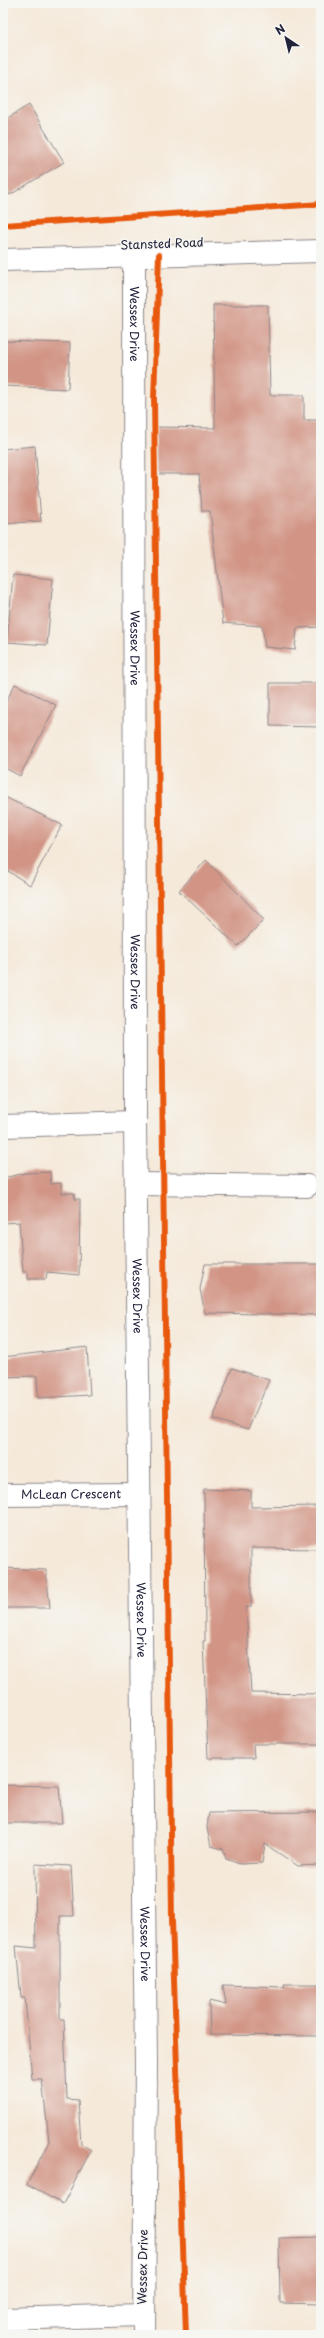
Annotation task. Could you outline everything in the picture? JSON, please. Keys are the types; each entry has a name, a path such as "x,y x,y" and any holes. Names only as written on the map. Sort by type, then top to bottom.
{"street":[{"name":"Stansted Road","path":"3,260 321,251"},
{"name":"Wessex Drive","path":"134,256 135,1122 146,2063 143,2325"},
{"path":"3,1126 135,1122"},
{"path":"136,1184 307,1186"},
{"name":"McLean Crescent","path":"3,1495 139,1494"},
{"path":"3,2319 143,2325"}],"building":[{"path":"29,105 64,162 10,195 3,183 3,121"},
{"path":"213,305 268,305 270,395 304,395 304,420 321,420 321,627 297,628 295,650 265,647 262,626 223,623 210,511 202,511 199,474 156,474 155,427 215,428"},
{"path":"3,341 70,343 68,389 3,386"},
{"path":"35,446 41,521 3,524 3,449"},
{"path":"13,575 53,579 47,645 7,642"},
{"path":"270,683 321,683 321,727 270,726"},
{"path":"15,684 56,705 20,776 3,767 3,708"},
{"path":"3,796 62,825 30,885 3,868"},
{"path":"206,860 264,920 238,946 179,891"},
{"path":"50,1172 51,1184 61,1183 61,1193 74,1193 75,1199 80,1199 79,1275 47,1272 46,1279 28,1279 28,1272 23,1272 19,1222 3,1223 3,1178 26,1173"},
{"path":"205,1264 321,1264 321,1315 205,1313 200,1289"},
{"path":"87,1347 90,1395 38,1398 37,1376 3,1377 3,1357"},
{"path":"232,1368 269,1380 248,1430 213,1419"},
{"path":"204,1489 251,1491 251,1507 321,1506 321,1549 251,1548 251,1607 246,1607 251,1693 321,1694 321,1744 253,1744 254,1758 208,1758 203,1641 205,1641"},
{"path":"3,1568 46,1570 50,1608 3,1608"},
{"path":"3,1785 59,1786 62,1823 3,1823"},
{"path":"321,1812 321,1865 298,1866 265,1844 262,1863 240,1864 226,1859 223,1849 211,1846 207,1828 209,1813"},
{"path":"35,1864 71,1866 74,1916 60,1916 60,2019 64,2019 67,2099 78,2100 81,2144 91,2150 63,2204 27,2185 49,2141 42,2079 32,2079 25,1998 21,1998 16,1946 36,1948"},
{"path":"284,1984 321,1984 321,2036 210,2035 209,2001 226,2005 223,1985 285,1987"},
{"path":"321,2237 321,2304 280,2303 279,2238"}],"cycle path":[{"path":"3,225 321,204"},
{"path":"159,255 154,398 172,1920 186,2335"}]}
